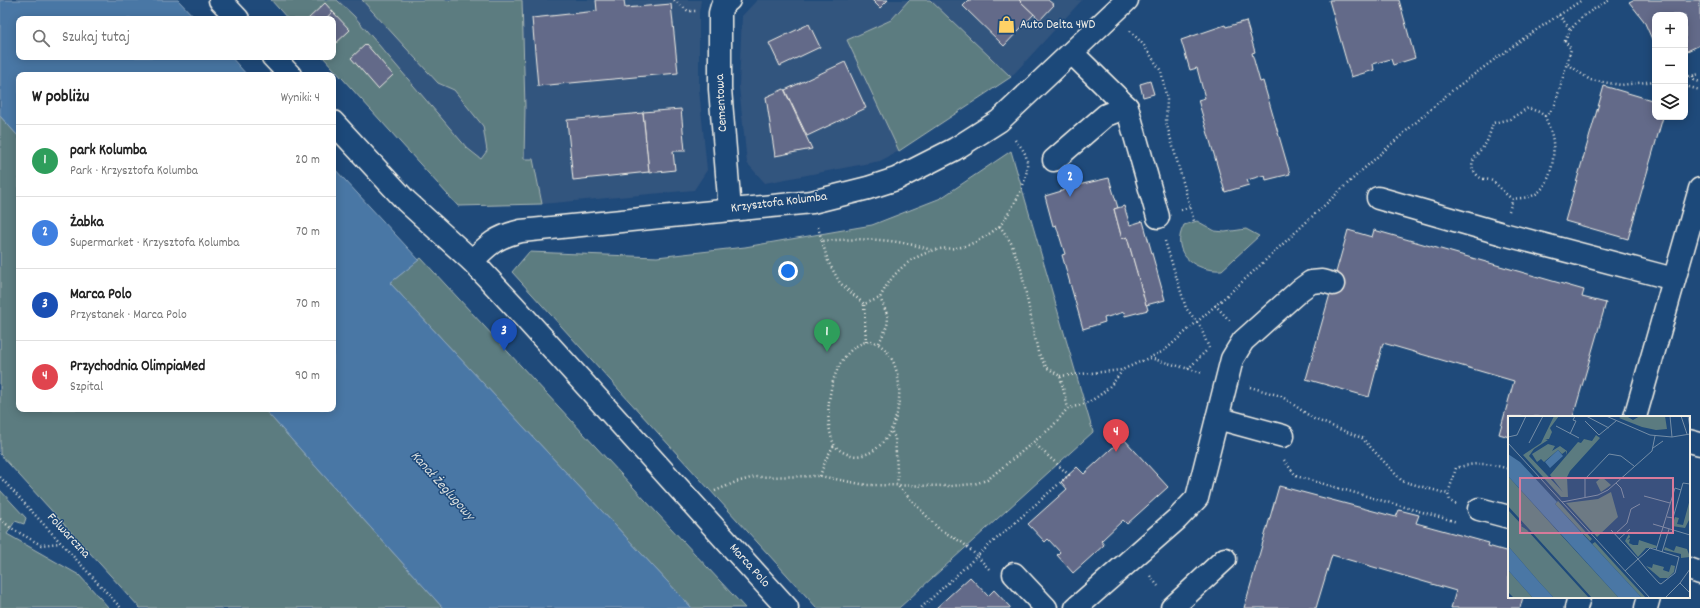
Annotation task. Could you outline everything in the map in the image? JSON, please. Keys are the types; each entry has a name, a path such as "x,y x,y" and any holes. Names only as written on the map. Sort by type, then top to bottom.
{"street":[{"path":"220,0 235,16"},
{"name":"Cementowa","path":"729,0 722,6 720,13 720,89 730,210"},
{"name":"Krzysztofa Kolumba","path":"472,262 488,245 502,235 521,231 812,202 868,188 896,179 925,166 968,142 998,121 1120,7"},
{"path":"1072,53 1127,107 1158,217"},
{"path":"276,60 287,72"},
{"path":"1054,160 1106,115 1127,107"},
{"name":"Marca Polo","path":"336,125 406,201 472,262 787,608"},
{"path":"1634,416 1700,189"},
{"path":"1378,198 1503,234 1674,280"},
{"path":"1076,608 1132,556 1177,519 1197,498 1232,359 1243,341 1311,282 1322,281 1333,284"},
{"path":"1217,418 1283,436"},
{"path":"1690,441 1700,444"},
{"path":"1479,509 1508,517"},
{"path":"1174,607 1225,559"},
{"path":"1690,569 1700,573"},
{"path":"1014,574 1046,608"},
{"path":"1576,608 1579,598"},
{"path":"1646,608 1649,598"}],"path":[{"path":"1000,226 1011,243 1021,269 1038,352 1046,367 1060,376 1122,370 1164,351 1241,283 1364,168 1450,92 1524,38 1582,0"},
{"path":"1545,116 1554,108 1568,64 1571,49 1565,41 1570,29 1587,12 1610,0"},
{"path":"1120,7 1161,71 1167,100 1166,122 1194,221"},
{"path":"1559,15 1570,29"},
{"path":"1568,64 1590,80 1621,84 1652,81"},
{"path":"1688,77 1700,74"},
{"path":"1693,76 1694,80 1700,82"},
{"path":"1688,87 1700,90"},
{"path":"1528,108 1545,116 1552,136 1553,153 1551,170 1543,188 1534,195 1513,199 1505,194 1492,180 1482,179 1477,175 1473,168 1474,156 1486,143 1493,123 1510,119 1528,108"},
{"path":"864,304 880,298 892,277 900,268 912,259 934,251 955,248 968,244 1000,226 1014,204 1025,178 1027,164 1024,150 998,121"},
{"path":"1503,234 1513,199"},
{"path":"1158,217 1186,308 1197,321"},
{"path":"816,220 828,261 840,283 864,304 866,342"},
{"path":"822,241 857,238 881,239 912,243 934,251"},
{"path":"879,343 887,326 889,316 880,298"},
{"path":"866,342 879,343 885,348 894,365 899,387 897,416 892,431 882,444 864,455 852,456 842,452 834,445 829,419 829,395 840,366 850,351 866,342"},
{"path":"1188,369 1209,348"},
{"path":"1149,358 1281,396 1314,419 1362,438 1402,481 1448,494"},
{"path":"696,507 709,495 736,482 755,477 820,476 866,485 898,486 951,486 974,484 987,480 1052,427 1068,408 1082,406 1098,397 1111,387 1122,370"},
{"path":"1060,376 1068,408"},
{"path":"892,431 895,438 898,486 939,529 963,543 977,556"},
{"path":"1283,436 1279,453 1296,476 1463,524"},
{"path":"921,608 1068,475 1034,442"},
{"path":"820,476 826,459 834,445"},
{"path":"1479,509 1468,508 1450,501 1448,494 1456,468 1470,464 1486,463 1508,469"},
{"name":"Folwarczna","path":"0,477 121,608"},
{"path":"0,519 11,528 41,545 60,542"},
{"path":"1132,556 1174,607"}],"shaded area":[{"path":"271,0 701,0 699,12 699,89 707,170 694,190 542,204 458,206 326,60 336,60 336,16 285,16"},
{"path":"757,0 909,0 891,20 847,40 899,151 880,161 765,183 747,163 739,86 742,16"},
{"name":"Auto Delta 4WD","path":"930,0 1082,0 1011,77"}],"green space":[{"path":"271,0 337,0 354,16 467,148 481,159 487,151 483,126 454,90 438,83 362,0 522,0 525,107 524,159 533,159 542,204 458,206 326,60 336,60 336,16 285,16"},
{"path":"909,0 930,0 1011,77 899,151 847,40 891,20"},
{"path":"0,116 16,134 16,412 267,412 443,608 140,608 0,454"},
{"path":"1011,151 1093,432 899,608 817,608 512,272 529,252 657,257 745,247 872,225 941,198"},
{"path":"1197,221 1215,231 1225,232 1246,229 1259,236 1222,270 1203,268 1187,259 1182,252 1180,244 1180,235 1184,225"},
{"path":"421,258 745,608 692,608 390,283"},
{"path":"0,490 26,518 24,524 15,521 7,534 79,575 109,608 0,608"}],"water":[{"path":"0,0 178,0 193,16 16,16 16,60 234,60 244,72 16,72 16,134 0,116"},
{"name":"Kanał Żeglugowy","path":"336,170 419,260 390,283 692,608 443,608 267,412 336,412"}],"building":[{"path":"596,0 624,0 625,8 671,4 678,73 538,86 532,18 597,11"},
{"path":"872,0 888,0 880,8"},
{"path":"969,0 1019,0 1034,14 1004,46 963,6"},
{"path":"1019,0 1048,0 1054,5 1040,20"},
{"path":"1329,0 1399,0 1415,58 1393,65 1391,59 1373,64 1374,70 1351,77"},
{"path":"1633,0 1700,0 1700,45 1688,51 1688,12 1652,12 1652,39 1644,21 1629,2"},
{"path":"325,3 333,12 328,16 311,16"},
{"path":"333,12 350,30 336,43 336,16 328,16"},
{"path":"1246,21 1255,52 1252,53 1260,82 1263,81 1290,174 1266,180 1265,175 1247,180 1249,185 1225,192 1198,100 1205,98 1197,68 1190,70 1181,40 1225,25 1226,27"},
{"path":"809,24 820,47 780,66 769,43"},
{"path":"366,44 393,75 378,89 351,58"},
{"path":"845,62 866,108 807,136 785,90"},
{"path":"1150,81 1154,94 1143,97 1140,84"},
{"path":"1604,86 1652,100 1652,120 1662,120 1628,239 1565,221"},
{"path":"784,89 812,149 775,156 766,97"},
{"path":"681,109 685,151 673,151 675,170 649,173 643,112"},
{"path":"643,113 649,172 573,180 567,120"},
{"path":"1109,178 1118,208 1114,209 1122,239 1127,237 1148,310 1125,316 1124,312 1104,318 1105,322 1083,329 1062,255 1065,254 1056,225 1053,226 1045,196 1065,190 1065,188"},
{"path":"1124,206 1130,225 1143,221 1165,300 1146,305 1127,237 1122,239 1114,209"},
{"path":"1348,230 1372,237 1374,230 1584,290 1582,297 1606,303 1573,416 1508,416 1508,437 1499,434 1514,381 1383,343 1369,397 1306,379"},
{"path":"1123,438 1168,487 1127,524 1123,520 1101,541 1104,545 1073,573 1057,555 1060,552 1048,539 1045,542 1028,524 1067,489 1061,482 1077,467 1084,474"},
{"path":"1279,486 1396,517 1399,510 1419,515 1416,523 1489,543 1488,546 1508,552 1508,598 1523,598 1520,608 1451,608 1456,591 1332,555 1316,608 1244,608"},
{"path":"970,577 988,596 994,590 1011,608 936,608"}],"place":[{"name":"Auto Delta 4WD","path":"1007,25"},
{"name":"Żabka","path":"1070,197"},
{"name":"Marca Polo","path":"504,351"},
{"name":"park Kolumba","path":"827,352"},
{"name":"Przychodnia OlimpiaMed","path":"1116,452"}]}
